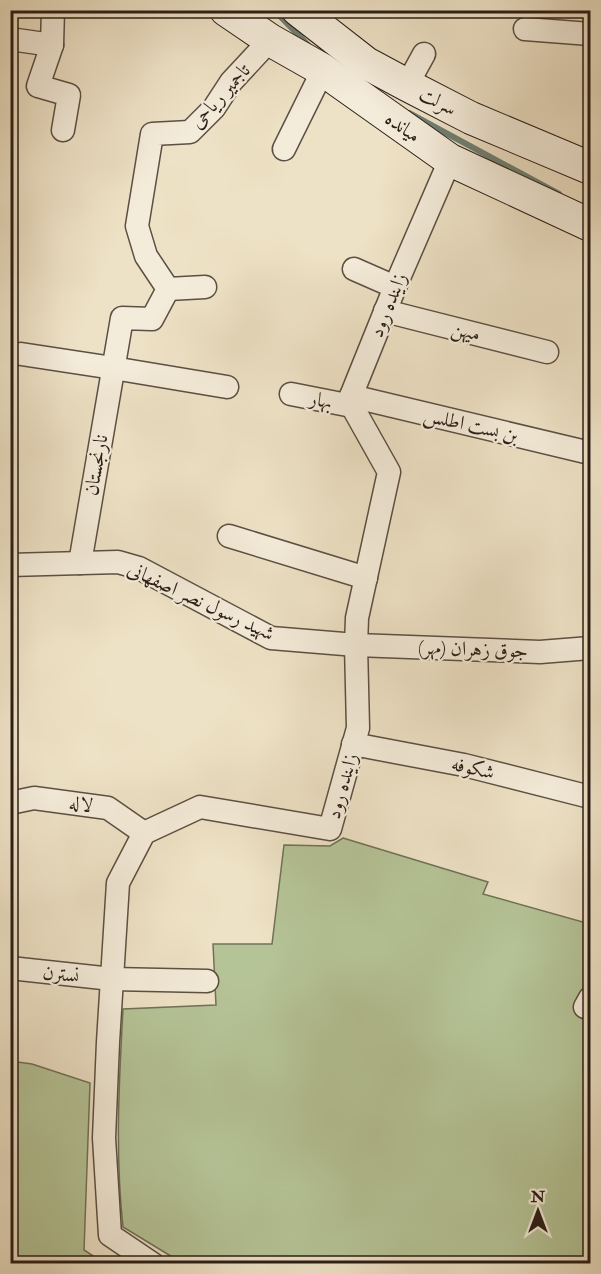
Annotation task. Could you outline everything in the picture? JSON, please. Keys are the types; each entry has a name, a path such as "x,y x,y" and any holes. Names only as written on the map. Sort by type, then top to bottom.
{"street":[{"path":"53,10 52,45 38,86 69,95 63,130"},
{"name":"میانده","path":"226,10 323,70 460,140 591,225"},
{"name":"سرلت","path":"305,13 366,63 406,85 460,140 591,168"},
{"path":"525,29 591,34"},
{"path":"10,39 52,45"},
{"name":"تاجمیر ریاحی","path":"168,289 146,256 137,226 152,134 190,132 214,108 231,82 270,39"},
{"path":"406,85 424,54"},
{"path":"284,149 323,70"},
{"name":"زاینده رود","path":"144,833 200,807 330,829 358,728 357,618 389,472 352,401 395,287 460,140"},
{"path":"354,269 395,287"},
{"path":"113,368 122,318 152,320 168,289 205,287"},
{"name":"میهن","path":"386,310 547,352"},
{"path":"21,354 227,387"},
{"name":"نارنجستان","path":"80,563 113,368"},
{"name":"بهار","path":"291,394 352,401"},
{"name":"بن بست اطلس","path":"352,401 591,453"},
{"path":"229,536 366,578"},
{"name":"شهید رسول نصر اصفهانی","path":"10,565 118,562 139,568 271,638 356,645"},
{"name":"جوق زهران (مهر)","path":"356,645 540,652 591,648"},
{"name":"شکوفه","path":"353,744 464,765 591,798"},
{"name":"لاله","path":"10,803 34,798 108,808 144,833"},
{"path":"144,833 118,883 104,1138 110,1235 153,1263"},
{"name":"نسترن","path":"10,968 112,979 207,981"}],"green space":[{"path":"343,838 488,882 483,894 590,924 590,1263 174,1263 174,1258 123,1227 118,1145 123,1009 216,1005 213,944 272,944 284,845 330,846"},
{"path":"10,1061 32,1064 90,1083 84,1250 104,1263 11,1263"}],"waterway":[{"path":"274,10 309,46"},
{"path":"409,113 559,194"}]}
